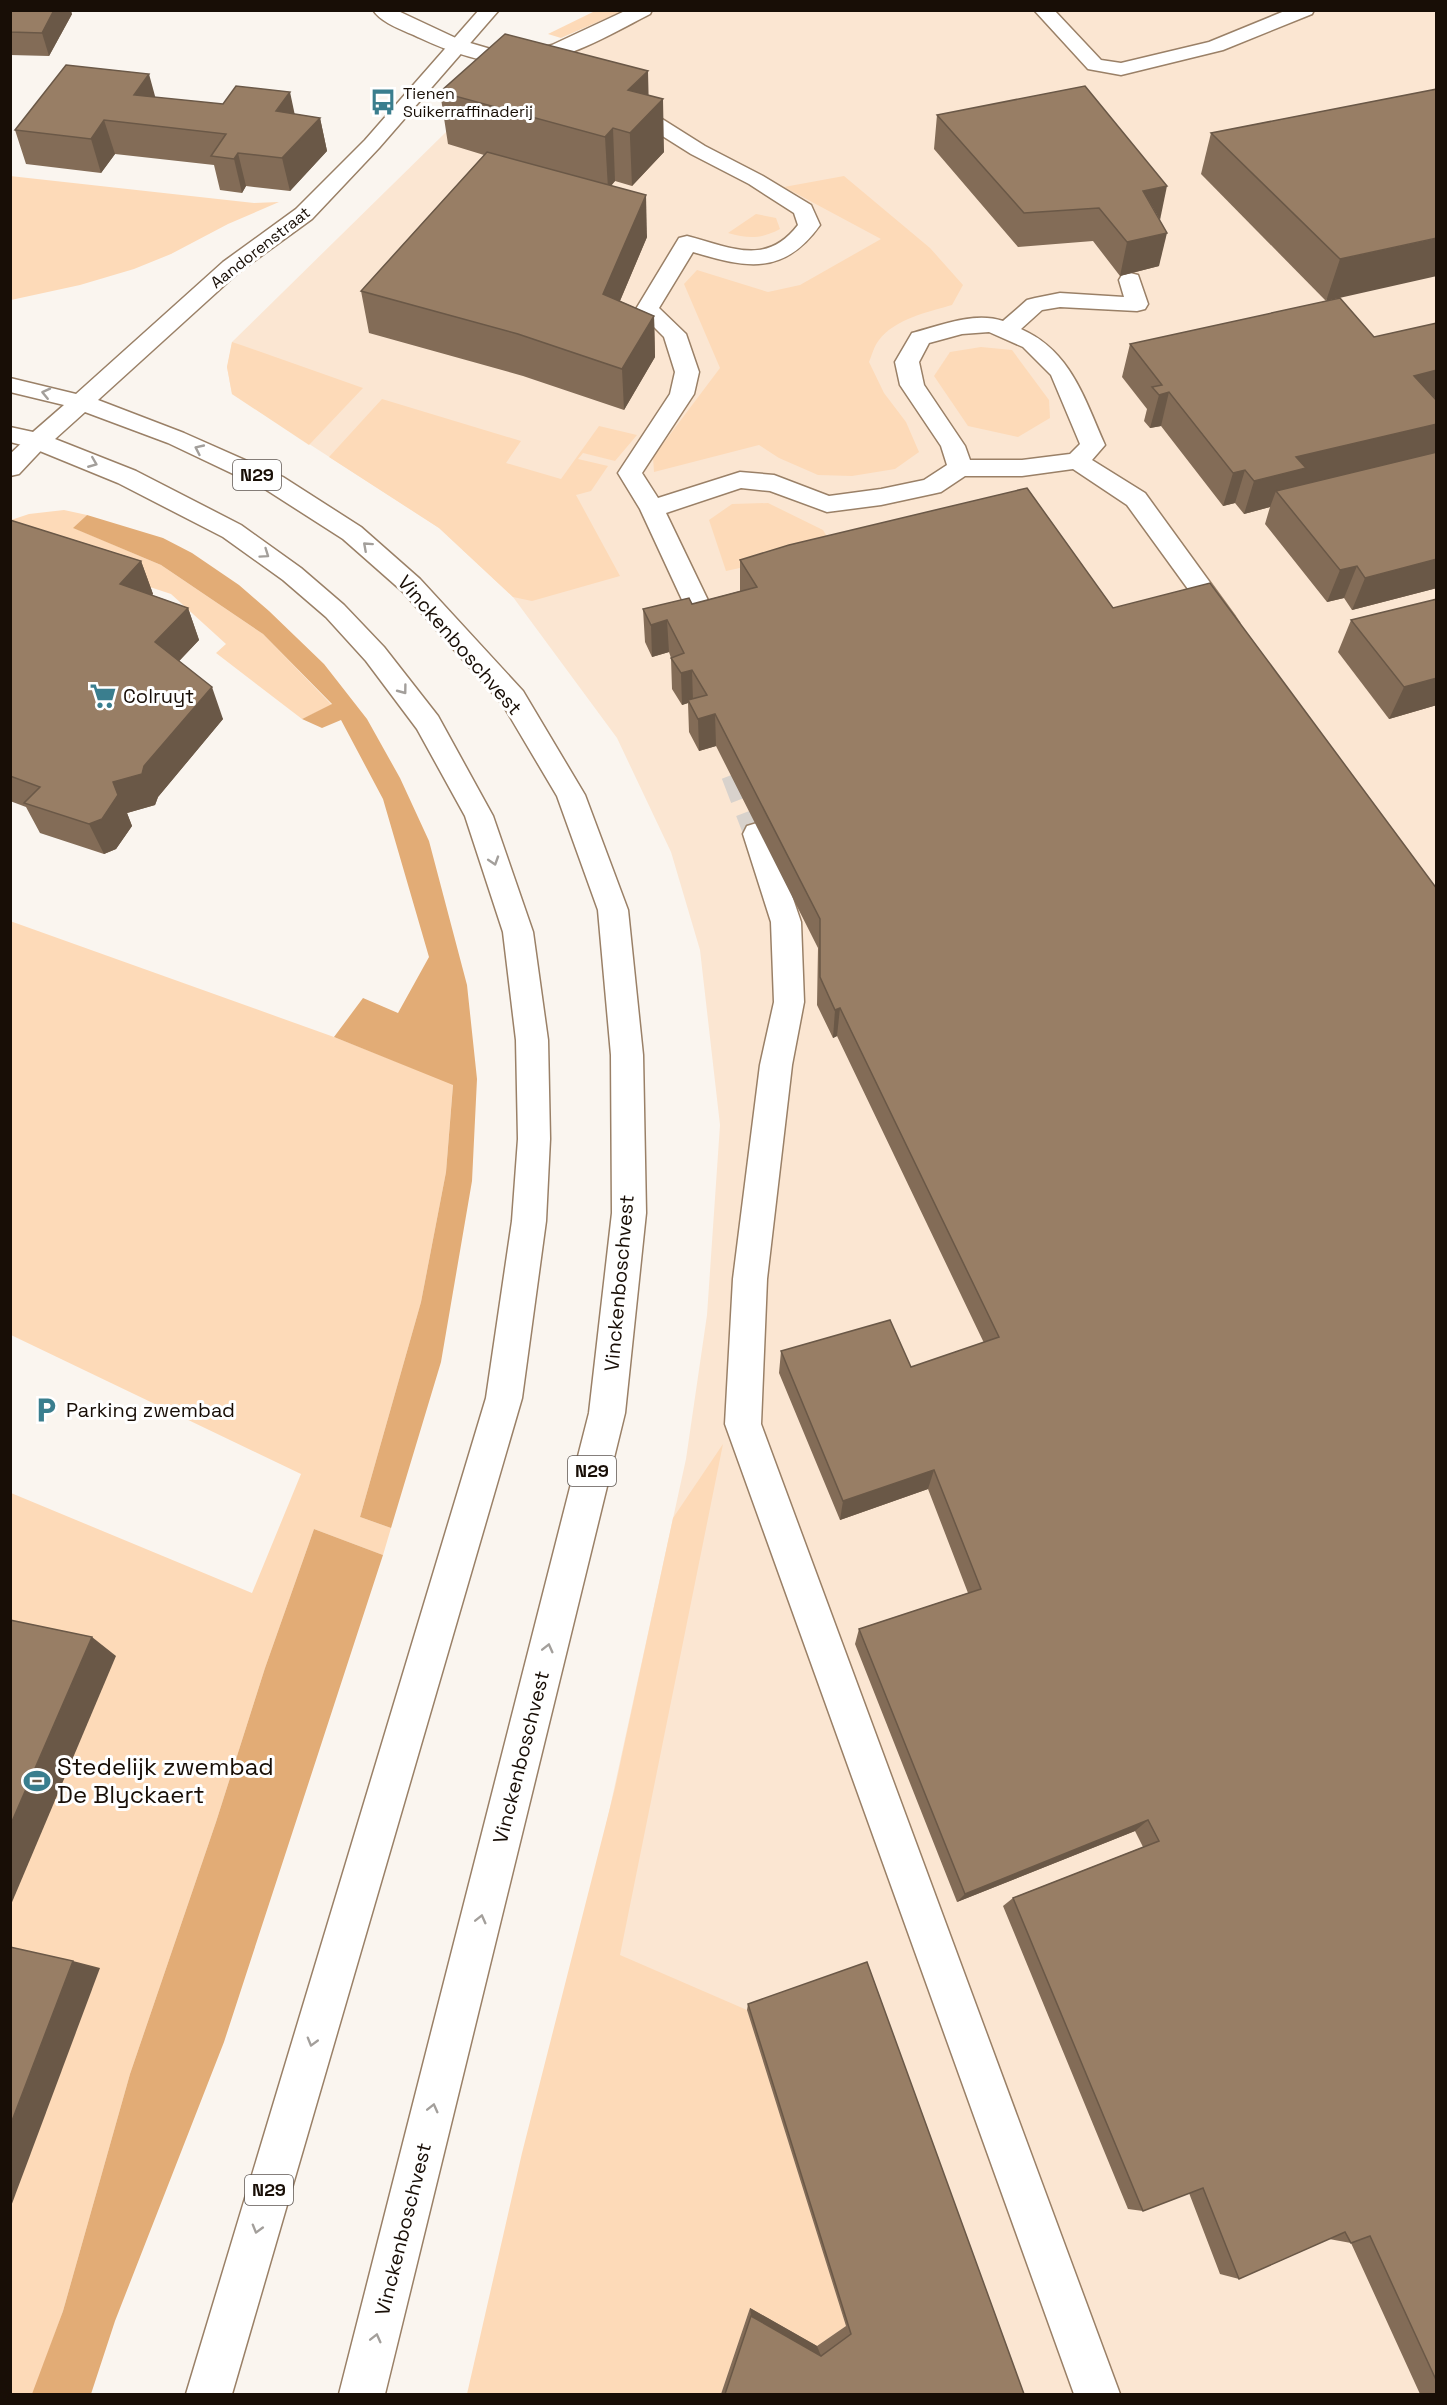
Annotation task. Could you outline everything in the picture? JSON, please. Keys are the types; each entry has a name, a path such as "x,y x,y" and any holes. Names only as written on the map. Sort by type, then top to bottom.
{"main road":[{"name":"Aandorenstraat","path":"10,468 24,438 81,402 231,267 304,214 372,144 490,10"},
{"path":"387,11 458,48 528,57 582,40 643,10"},
{"path":"1043,10 1095,65 1121,69 1216,46 1305,10"},
{"path":"528,57 549,78"},
{"path":"605,97 627,105 698,150 756,180 803,210 809,225 792,245 769,256 748,260 687,243 647,309 675,334 687,372 682,394 630,473 652,509 703,617 701,628 693,634"},
{"path":"1005,331 1035,305 1060,300 1137,304 1130,280"},
{"path":"652,509 740,480 774,483 827,504 932,486 960,468 1022,468 1077,461 1093,445 1061,372 1031,342 992,325 961,327 920,338 907,362 912,385 948,437 960,468"},
{"name":"Vinckenboschvest","path":"10,385 81,402 176,438 273,483 352,533 411,585 513,698 571,795 613,910 627,1055 629,1213 607,1413 362,2394"},
{"name":"N29","path":"24,438 147,486 232,531 292,573 336,611 375,654 428,723 479,816 518,933 532,1040 534,1139 529,1221 504,1398 208,2394"},
{"path":"1077,461 1136,499 1239,640"},
{"path":"757,834 786,921 789,1002 776,1065 750,1279 743,1424 1097,2394"}],"shaded area":[{"path":"595,11 623,11 561,38 548,34"},
{"path":"656,11 1436,11 1436,2394 482,2394 686,1459 707,1315 720,1125 700,950 671,852 617,738 513,597 439,528 232,394 227,367 232,342 495,84 551,56"},
{"path":"10,176 254,203 279,202 228,224 171,254 134,269 80,285 11,300"},
{"path":"844,176 930,248 963,285 952,305 912,317 886,333 876,345 869,362 884,393 906,422 919,452 895,469 852,476 818,475 779,458 759,445 654,472 653,457 720,368 684,284 697,270 768,292 800,285 881,239 784,187"},
{"path":"756,214 776,218 780,229 755,237 728,233"},
{"path":"232,342 363,388 309,445 232,394 227,367"},
{"path":"981,347 1012,350 1049,400 1050,418 1018,437 968,426 934,376 950,352"},
{"path":"382,399 521,441 506,463 561,479 599,426 637,435 615,461 583,453 578,459 608,466 591,491 576,495 620,576 532,601 513,597 439,528 329,457"},
{"path":"768,503 823,530 845,567 768,562 726,571 709,520 732,504"},
{"path":"64,510 87,515 74,528 161,565 263,634 332,705 302,719 216,653 226,644 171,594 11,541 11,520 29,514"},
{"path":"87,515 163,538 192,553 239,585 269,611 324,664 367,719 400,778 429,841 467,985 477,1079 472,1181 441,1362 391,1528 360,1517 421,1302 446,1172 453,1085 334,1037 363,998 398,1013 429,957 383,799 341,720 322,728 302,719 332,704 263,634 161,565 73,528"},
{"path":"10,921 334,1037 453,1084 446,1172 421,1302 360,1517 391,1528 383,1555 314,1529 265,1668 216,1822 130,2074 63,2311 33,2394 10,2394 11,1493 252,1593 301,1474 11,1335"},
{"path":"723,1444 620,1955 747,2010 846,2326 817,2346 750,2308 721,2394 467,2394 522,2153 615,1788 673,1518"},
{"path":"314,1529 383,1555 224,2042 115,2321 91,2394 32,2394 63,2311 130,2074 216,1822 265,1668"}],"building":[{"path":"10,10 54,10 42,33 10,32"},
{"path":"505,34 648,71 628,90 663,99 630,133 613,128 605,137 440,92"},
{"path":"66,65 149,74 134,95 223,104 236,86 290,92 276,111 320,118 282,158 238,153 234,159 211,156 226,134 104,120 91,139 15,130"},
{"path":"1085,86 1167,186 1143,191 1167,233 1127,242 1099,208 1024,213 937,115"},
{"path":"1437,89 1437,238 1340,259 1211,133"},
{"path":"487,152 646,195 603,294 654,316 622,369 518,334 361,291"},
{"path":"1340,298 1374,337 1437,323 1437,370 1414,376 1437,401 1437,424 1296,457 1306,468 1254,481 1245,470 1233,473 1169,392 1159,395 1152,387 1162,385 1130,344"},
{"path":"1437,452 1437,559 1365,578 1357,566 1340,570 1276,491"},
{"path":"1027,488 1113,608 1210,583 1437,889 1437,2382 1370,2236 1351,2243 1345,2232 1239,2279 1203,2188 1143,2211 1013,1898 1159,1841 1148,1820 965,1894 859,1629 981,1589 934,1470 843,1501 781,1351 890,1320 911,1367 999,1337 840,1008 835,1010 820,977 820,919 715,714 698,719 688,700 707,695 692,670 681,673 671,658 684,653 667,620 651,625 643,609 689,598 692,604 757,587 740,560 789,545"},
{"name":"Colruyt","path":"10,520 141,561 120,584 188,608 155,642 212,687 144,766 142,774 113,782 118,795 102,819 89,824 24,803 40,787 10,776"},
{"path":"1437,599 1437,678 1404,687 1351,620"},
{"path":"10,1620 92,1637 10,1826"},
{"path":"10,1947 73,1961 10,2126"},
{"path":"867,1962 1024,2394 725,2394 751,2316 821,2356 851,2334 748,2004"}],"tunnel":[{"path":"734,774 757,834"}],"place":[{"name":"Tienen Suikerraffinaderij","path":"383,102"},
{"name":"Colruyt","path":"103,696"},
{"name":"Parking zwembad","path":"46,1410"},
{"name":"Stedelijk zwembad De Blyckaert","path":"37,1781"}]}
